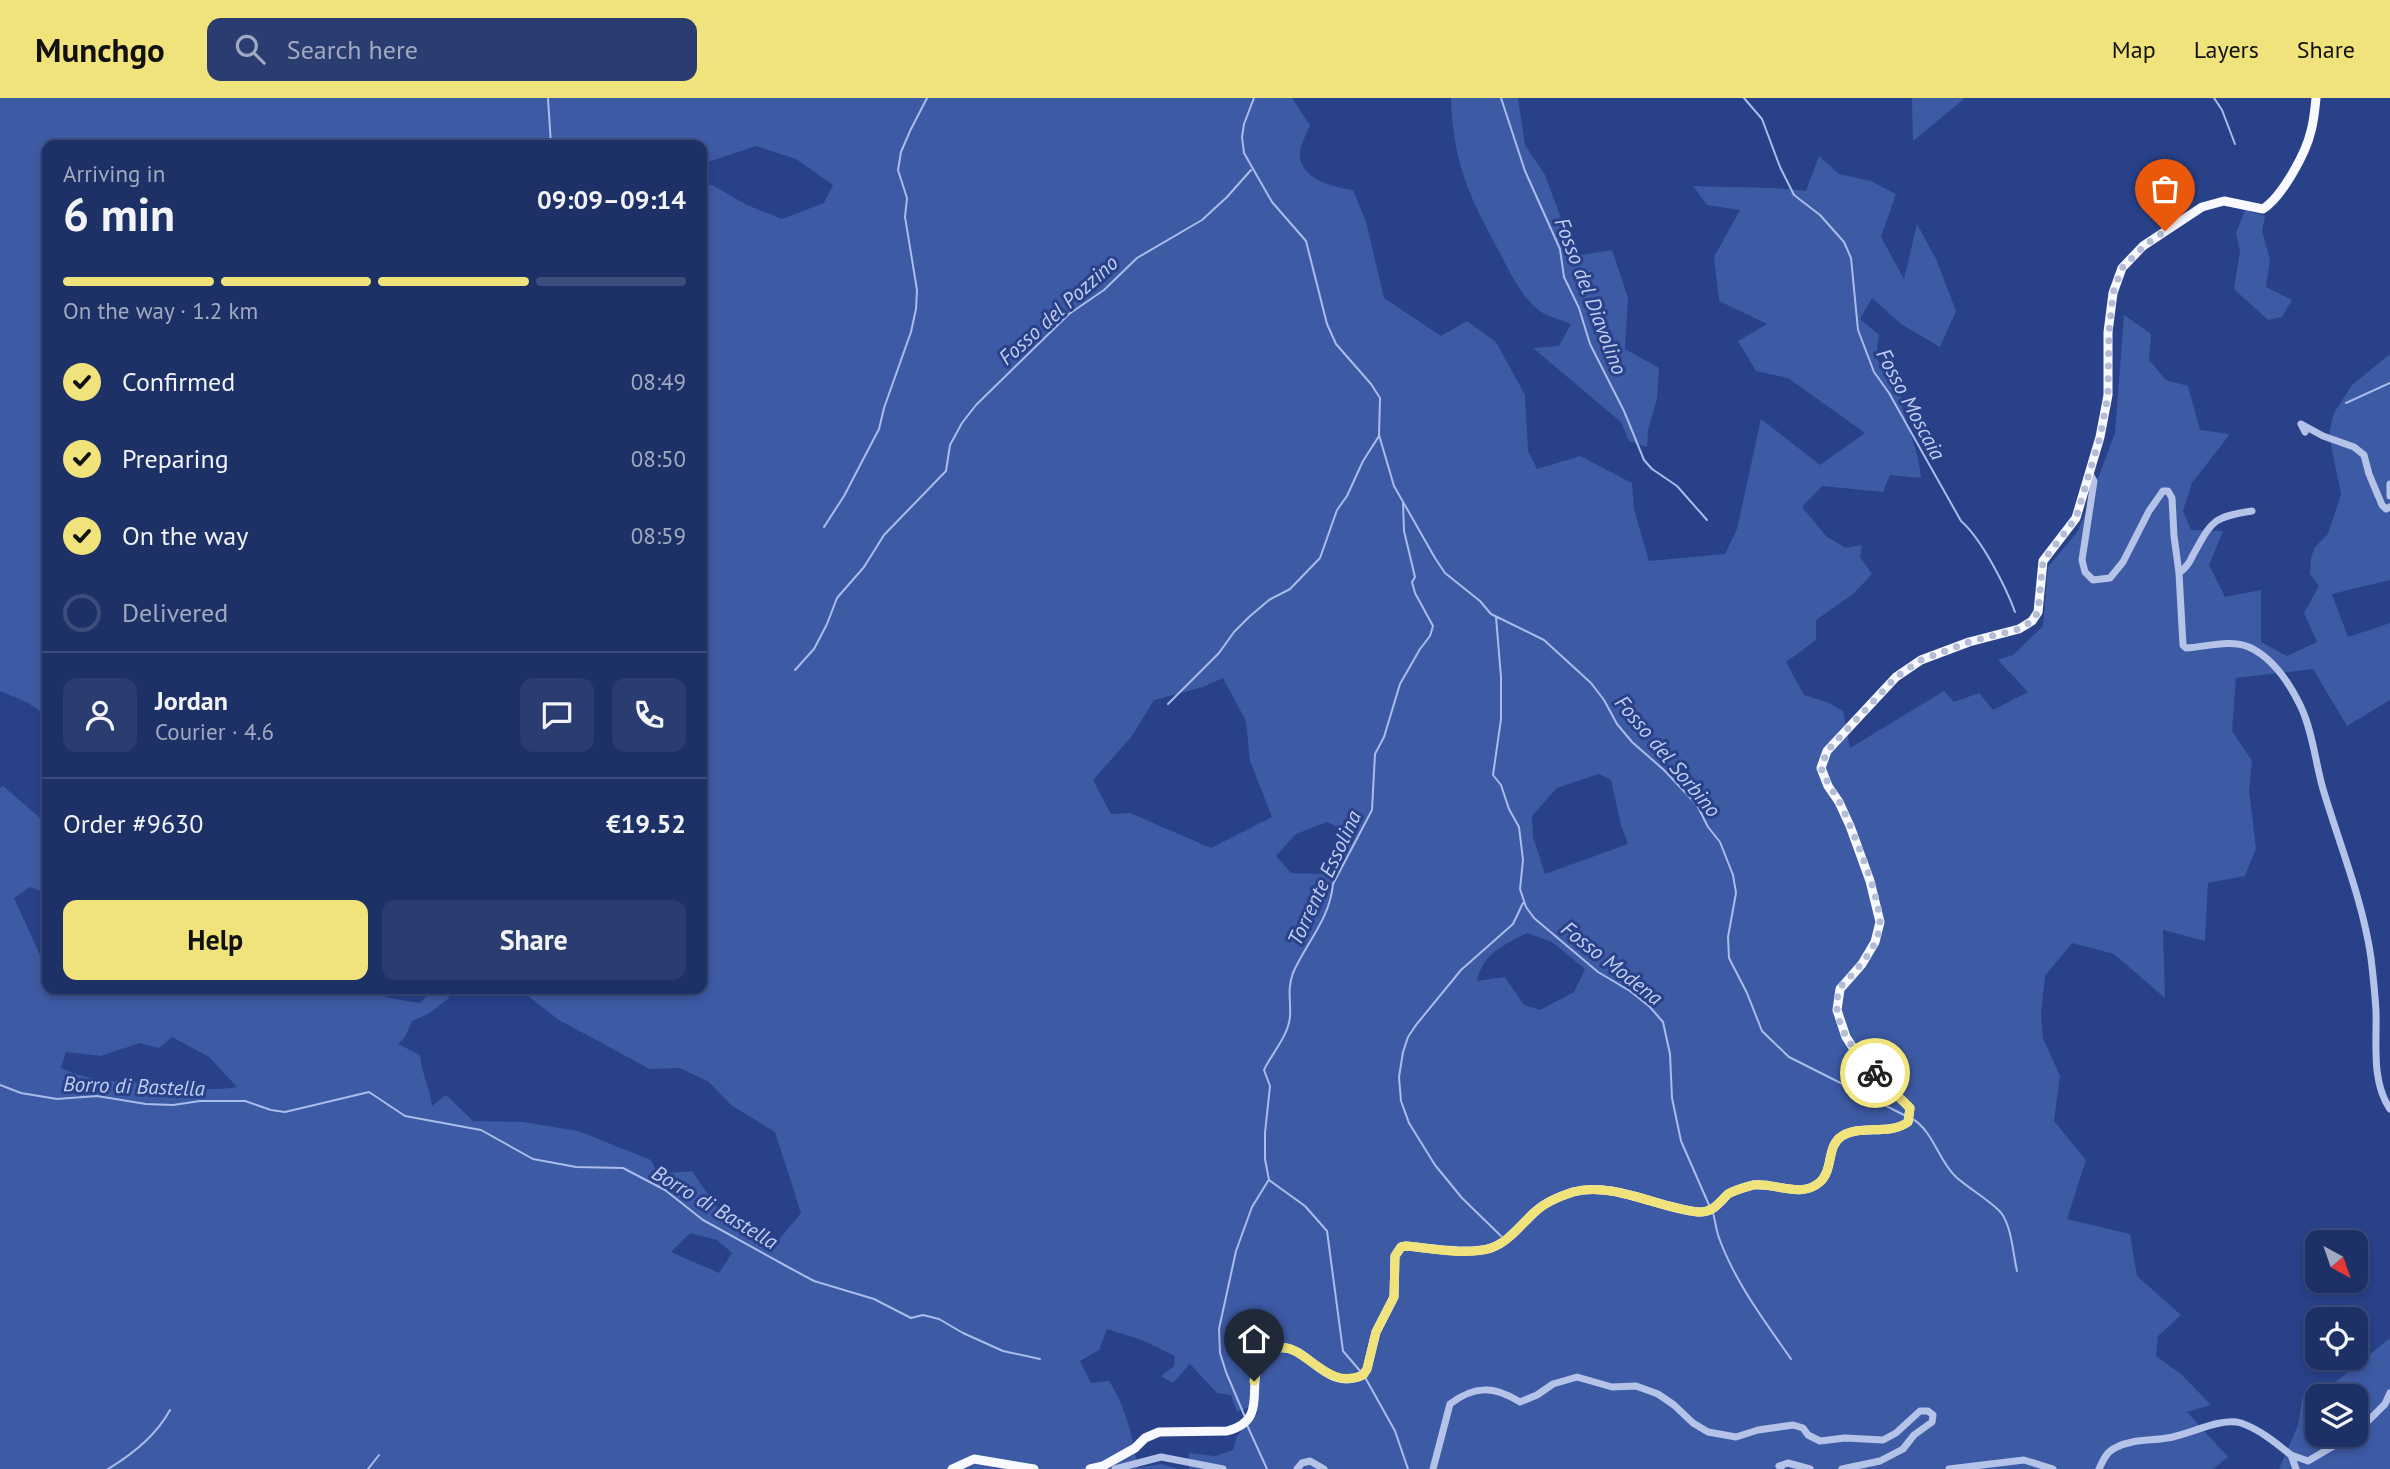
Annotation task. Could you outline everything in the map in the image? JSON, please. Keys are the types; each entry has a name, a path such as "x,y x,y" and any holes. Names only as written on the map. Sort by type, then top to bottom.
{"main road":[{"path":"1090,1469 1106,1467 1145,1438 1159,1432 1227,1431 1237,1428 1252,1414 1258,1364 1266,1354 1278,1348 1293,1349 1332,1376 1345,1379 1363,1375 1376,1332 1394,1297 1395,1256 1401,1247 1457,1251 1492,1248 1511,1235 1538,1209 1575,1191 1594,1189 1620,1193 1667,1207 1704,1212 1718,1206 1730,1192 1755,1185 1808,1189 1817,1185 1829,1173 1832,1151 1842,1136 1854,1132 1895,1129 1908,1122 1910,1108 1861,1060 1846,1037 1837,1010 1840,989 1862,964 1875,942 1880,922 1870,881 1850,826 1821,768 1827,751 1896,677 1921,660 1969,642 2019,629 2032,621 2038,612 2043,561 2076,518 2090,474 2108,395 2113,293 2122,268 2144,246 2202,207 2224,201 2263,209 2274,202 2304,150 2312,130 2316,98"},
{"path":"952,1469 974,1459 1034,1469"}],"street":[{"path":"2305,432 2301,424 2323,436 2354,447 2364,455 2382,505 2386,509 2390,507"},
{"path":"2090,474 2094,481 2082,560 2087,576 2093,580 2110,578 2123,562 2149,511 2166,491 2172,498 2183,645 2186,648 2197,648 2222,643 2253,649 2276,667 2302,709 2371,955 2378,1078 2390,1109"},
{"path":"2390,484 2390,496"},
{"path":"2179,573 2189,563 2207,528 2220,517 2252,511"},
{"path":"1433,1469 1450,1404 1462,1395 1482,1390 1502,1391 1520,1402 1553,1384 1577,1377 1612,1387 1636,1386 1647,1390 1666,1400 1708,1432 1736,1437 1758,1430 1793,1425 1820,1441 1845,1438 1883,1440 1896,1433 1920,1411 1928,1411 1933,1415 1932,1422 1914,1435 1903,1449 1880,1461 1842,1469"},
{"path":"2368,1423 2385,1404 2390,1393"},
{"path":"2099,1469 2108,1452 2117,1446 2169,1438 2228,1421 2241,1423 2264,1435 2291,1455 2308,1461 2332,1447"},
{"path":"2291,1455 2296,1469"},
{"path":"1115,1469 1161,1457 1223,1469"},
{"path":"1948,1469 2024,1460 2053,1469"},
{"path":"1297,1469 1302,1463 1310,1461 1324,1469"},
{"path":"1781,1469 1779,1466 1788,1463 1810,1469"}],"shaded area":[{"path":"0,98 1292,98 1310,125 1300,151 1304,168 1318,180 1353,190 1366,222 1384,298 1441,336 1467,321 1496,342 1525,395 1528,451 1537,469 1580,456 1632,483 1634,509 1649,561 1725,554 1737,529 1761,419 1820,465 1865,433 1788,378 1756,371 1738,341 1767,324 1719,301 1714,257 1740,210 1707,205 1693,186 1806,191 1819,156 1839,174 1871,181 1896,194 1881,237 1904,279 1917,224 1936,259 1956,311 1940,347 1901,324 1872,298 1860,319 1879,335 1876,358 1884,370 1902,377 1902,405 1916,450 1921,478 1890,475 1883,492 1822,486 1802,507 1827,537 1846,548 1862,545 1860,557 1872,574 1853,594 1816,620 1816,640 1786,662 1804,695 1843,711 1850,748 1944,691 1954,702 1979,693 1993,710 2028,692 1998,660 2013,655 2043,626 2048,567 2078,531 2115,433 2124,315 2151,334 2149,360 2166,380 2188,386 2200,430 2230,434 2192,483 2183,511 2191,530 2223,531 2209,565 2225,597 2261,590 2261,642 2287,656 2317,642 2304,613 2319,586 2310,574 2311,558 2315,547 2328,534 2341,494 2331,445 2330,429 2334,413 2352,385 2390,354 2390,580 2332,594 2348,637 2390,623 2390,700 2347,726 2313,669 2236,678 2232,731 2252,761 2249,791 2256,848 2245,876 2208,883 2205,941 2163,930 2165,998 2114,954 2072,943 2045,976 2041,1014 2043,1038 2060,1076 2054,1121 2086,1160 2067,1219 2130,1234 2137,1276 2181,1315 2158,1336 2156,1356 2181,1374 2211,1405 2187,1412 2228,1457 2213,1469 1189,1469 1189,1453 1215,1456 1233,1450 1237,1436 1259,1412 1249,1407 1237,1412 1231,1395 1217,1393 1190,1364 1173,1383 1161,1376 1174,1366 1175,1356 1142,1340 1107,1329 1099,1350 1080,1361 1091,1383 1109,1381 1115,1391 1128,1423 1138,1468 1161,1464 1179,1469 0,1469 0,788 3,786 42,820 42,891 30,887 14,898 42,957 42,994 376,994 420,1003 429,994 448,994 449,998 428,1014 412,1021 405,1037 398,1044 420,1055 432,1106 446,1095 473,1121 523,1122 578,1131 651,1160 658,1174 692,1171 718,1209 777,1242 801,1213 775,1132 731,1105 709,1082 680,1068 650,1069 559,1020 525,994 707,994 707,185 782,219 824,203 833,185 796,159 756,146 707,162 707,140 42,140 42,713 20,699 0,691","holes":["1223,678 1246,721 1250,761 1272,817 1211,848 1130,813 1111,814 1093,780 1132,736 1154,700 1203,687","1599,774 1611,780 1628,844 1545,874 1533,837 1532,816 1557,788","1327,822 1343,830 1324,874 1291,873 1276,856 1296,834","1527,933 1552,942 1585,969 1574,992 1540,1010 1524,1005 1505,977 1477,981 1489,957","172,1037 209,1057 237,1087 206,1089 107,1080 61,1068 66,1052 101,1056 140,1043 159,1048","690,1233 717,1240 732,1253 719,1273 671,1252"]},
{"path":"1451,98 1518,98 1525,145 1545,175 1575,256 1612,250 1628,298 1625,349 1659,368 1657,398 1648,431 1647,447 1629,441 1621,422 1533,348 1559,346 1571,324 1535,307 1523,294 1509,271 1480,216 1465,180 1455,142"},
{"path":"1912,98 1965,98 1913,141"},
{"path":"2245,210 2265,216 2262,231 2270,260 2266,287 2292,300 2282,317 2268,320 2234,289 2240,251 2236,233"},
{"path":"2390,1338 2390,1469 2279,1469 2298,1425 2303,1394 2305,1447 2368,1447 2368,1384 2333,1384 2351,1370 2368,1370 2368,1356"}],"waterway":[{"path":"548,98 551,140"},
{"path":"824,527 844,496 879,429 911,332 917,290 905,217 907,198 898,170 901,152 927,98"},
{"name":"Fosso del Sorbino","path":"1254,98 1244,124 1244,153 1272,202 1306,241 1327,324 1336,344 1380,398 1379,435 1394,486 1435,558 1445,573 1480,601 1491,614 1544,640 1591,683 1632,742 1664,770 1697,805 1708,827 1720,842 1733,875 1736,893 1728,937 1729,958 1762,1031 1789,1057 1906,1116"},
{"name":"Fosso del Diavolino","path":"1501,98 1525,171 1560,249 1564,277 1579,308 1590,344 1624,411 1644,460 1652,469 1677,486 1707,520"},
{"name":"Fosso Moscaia","path":"1744,98 1762,119 1794,195 1820,215 1844,242 1851,258 1858,330 1874,372 1889,393 1961,521 1977,539 1992,564 2015,612"},
{"path":"2214,98 2222,110 2235,144"},
{"name":"Fosso del Pozzino","path":"795,670 814,649 837,598 864,567 884,535 946,471 950,445 976,405 1069,314 1104,290 1137,258 1202,220 1251,170"},
{"path":"2346,403 2390,383"},
{"path":"1168,704 1219,653 1249,617 1269,600 1290,589 1320,558 1337,510 1379,436"},
{"name":"Torrente Essolina","path":"1361,1372 1343,1351 1327,1231 1305,1206 1269,1180 1265,1159 1265,1133 1270,1086 1264,1070 1289,1023 1293,973 1322,920 1333,884 1372,810 1375,754 1384,737 1400,684 1430,636 1433,626 1412,582 1415,577 1404,531 1403,503"},
{"name":"Fosso Modena","path":"1496,617 1501,719 1493,775 1501,785 1509,809 1519,827 1523,860 1520,889 1526,907 1534,918 1598,972 1630,991 1663,1022 1670,1054 1672,1098 1681,1141 1709,1205"},
{"path":"1501,1236 1462,1198 1435,1165 1409,1123 1401,1101 1399,1077 1403,1052 1416,1025 1461,970 1513,924 1523,903"},
{"name":"Borro di Bastella","path":"0,1085 21,1093 57,1099 97,1096 146,1104 173,1105 200,1101 245,1101 285,1112 369,1092 405,1116 481,1130 533,1159 576,1167 623,1168 665,1190 703,1220 814,1281 874,1299 911,1318 923,1315 939,1319 1003,1351 1040,1359"},
{"name":"Fosso del Sorbino","path":"1911,1118 1925,1130 1956,1177 2002,1214 2010,1234 2017,1271"},
{"path":"1245,1417 1220,1353 1219,1329 1236,1251 1252,1207 1268,1181"},
{"name":"Fosso Modena","path":"1713,1213 1718,1235 1732,1268 1750,1300 1791,1359"},
{"name":"Torrente Essolina","path":"1366,1379 1395,1431 1408,1469"},
{"path":"108,1469 143,1444 170,1410"},
{"path":"1247,1425 1267,1469"},
{"path":"368,1469 379,1455"}],"way so far":[{"path":"1875,1073 1861,1060 1846,1037 1837,1010 1840,989 1862,964 1875,942 1880,922 1870,881 1850,826 1821,768 1827,751 1896,677 1921,660 1969,642 2019,629 2032,621 2038,612 2043,561 2076,518 2100,437 2108,395 2113,293 2122,268 2144,246 2165,231"}],"route":[{"path":"1254,1381 1258,1364 1266,1354 1278,1348 1293,1349 1332,1376 1345,1379 1363,1375 1376,1332 1394,1297 1395,1256 1401,1247 1457,1251 1492,1248 1511,1235 1538,1209 1575,1191 1594,1189 1620,1193 1667,1207 1704,1212 1718,1206 1730,1192 1755,1185 1802,1190 1817,1185 1829,1173 1832,1151 1842,1136 1854,1132 1895,1129 1908,1122 1910,1108 1875,1073"}]}
